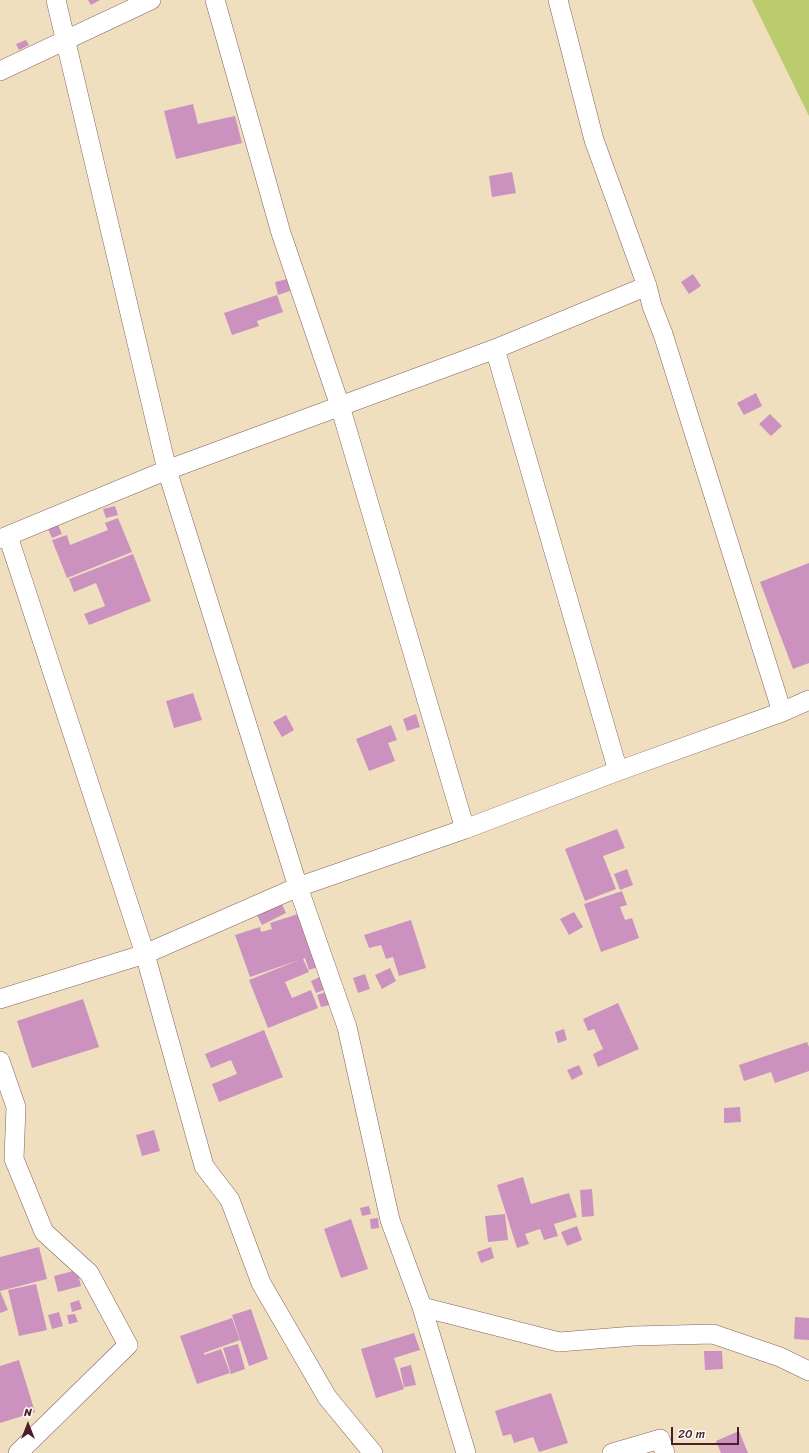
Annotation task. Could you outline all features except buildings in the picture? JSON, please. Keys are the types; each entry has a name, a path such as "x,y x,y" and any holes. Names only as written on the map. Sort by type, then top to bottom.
{"street":[{"path":"56,0 167,470 298,887 347,1027 390,1220 422,1307 466,1453"},
{"path":"0,71 151,0"},
{"path":"215,0 281,234 340,406 465,829"},
{"path":"558,0 594,140 663,334 782,712"},
{"path":"373,1453 328,1397 261,1283 230,1200 204,1166 145,954 4,537 167,470 495,349 647,286"},
{"path":"495,349 618,771"},
{"path":"0,999 145,954 298,887 465,829 618,771 782,712 809,700"},
{"path":"0,1061 16,1107 14,1159 44,1232 89,1273 128,1345 18,1453"},
{"path":"422,1307 559,1342 634,1336 713,1334 780,1357 809,1370"},
{"path":"612,1453 660,1438 665,1453"}],"green space":[{"path":"752,0 809,0 809,116"}]}
